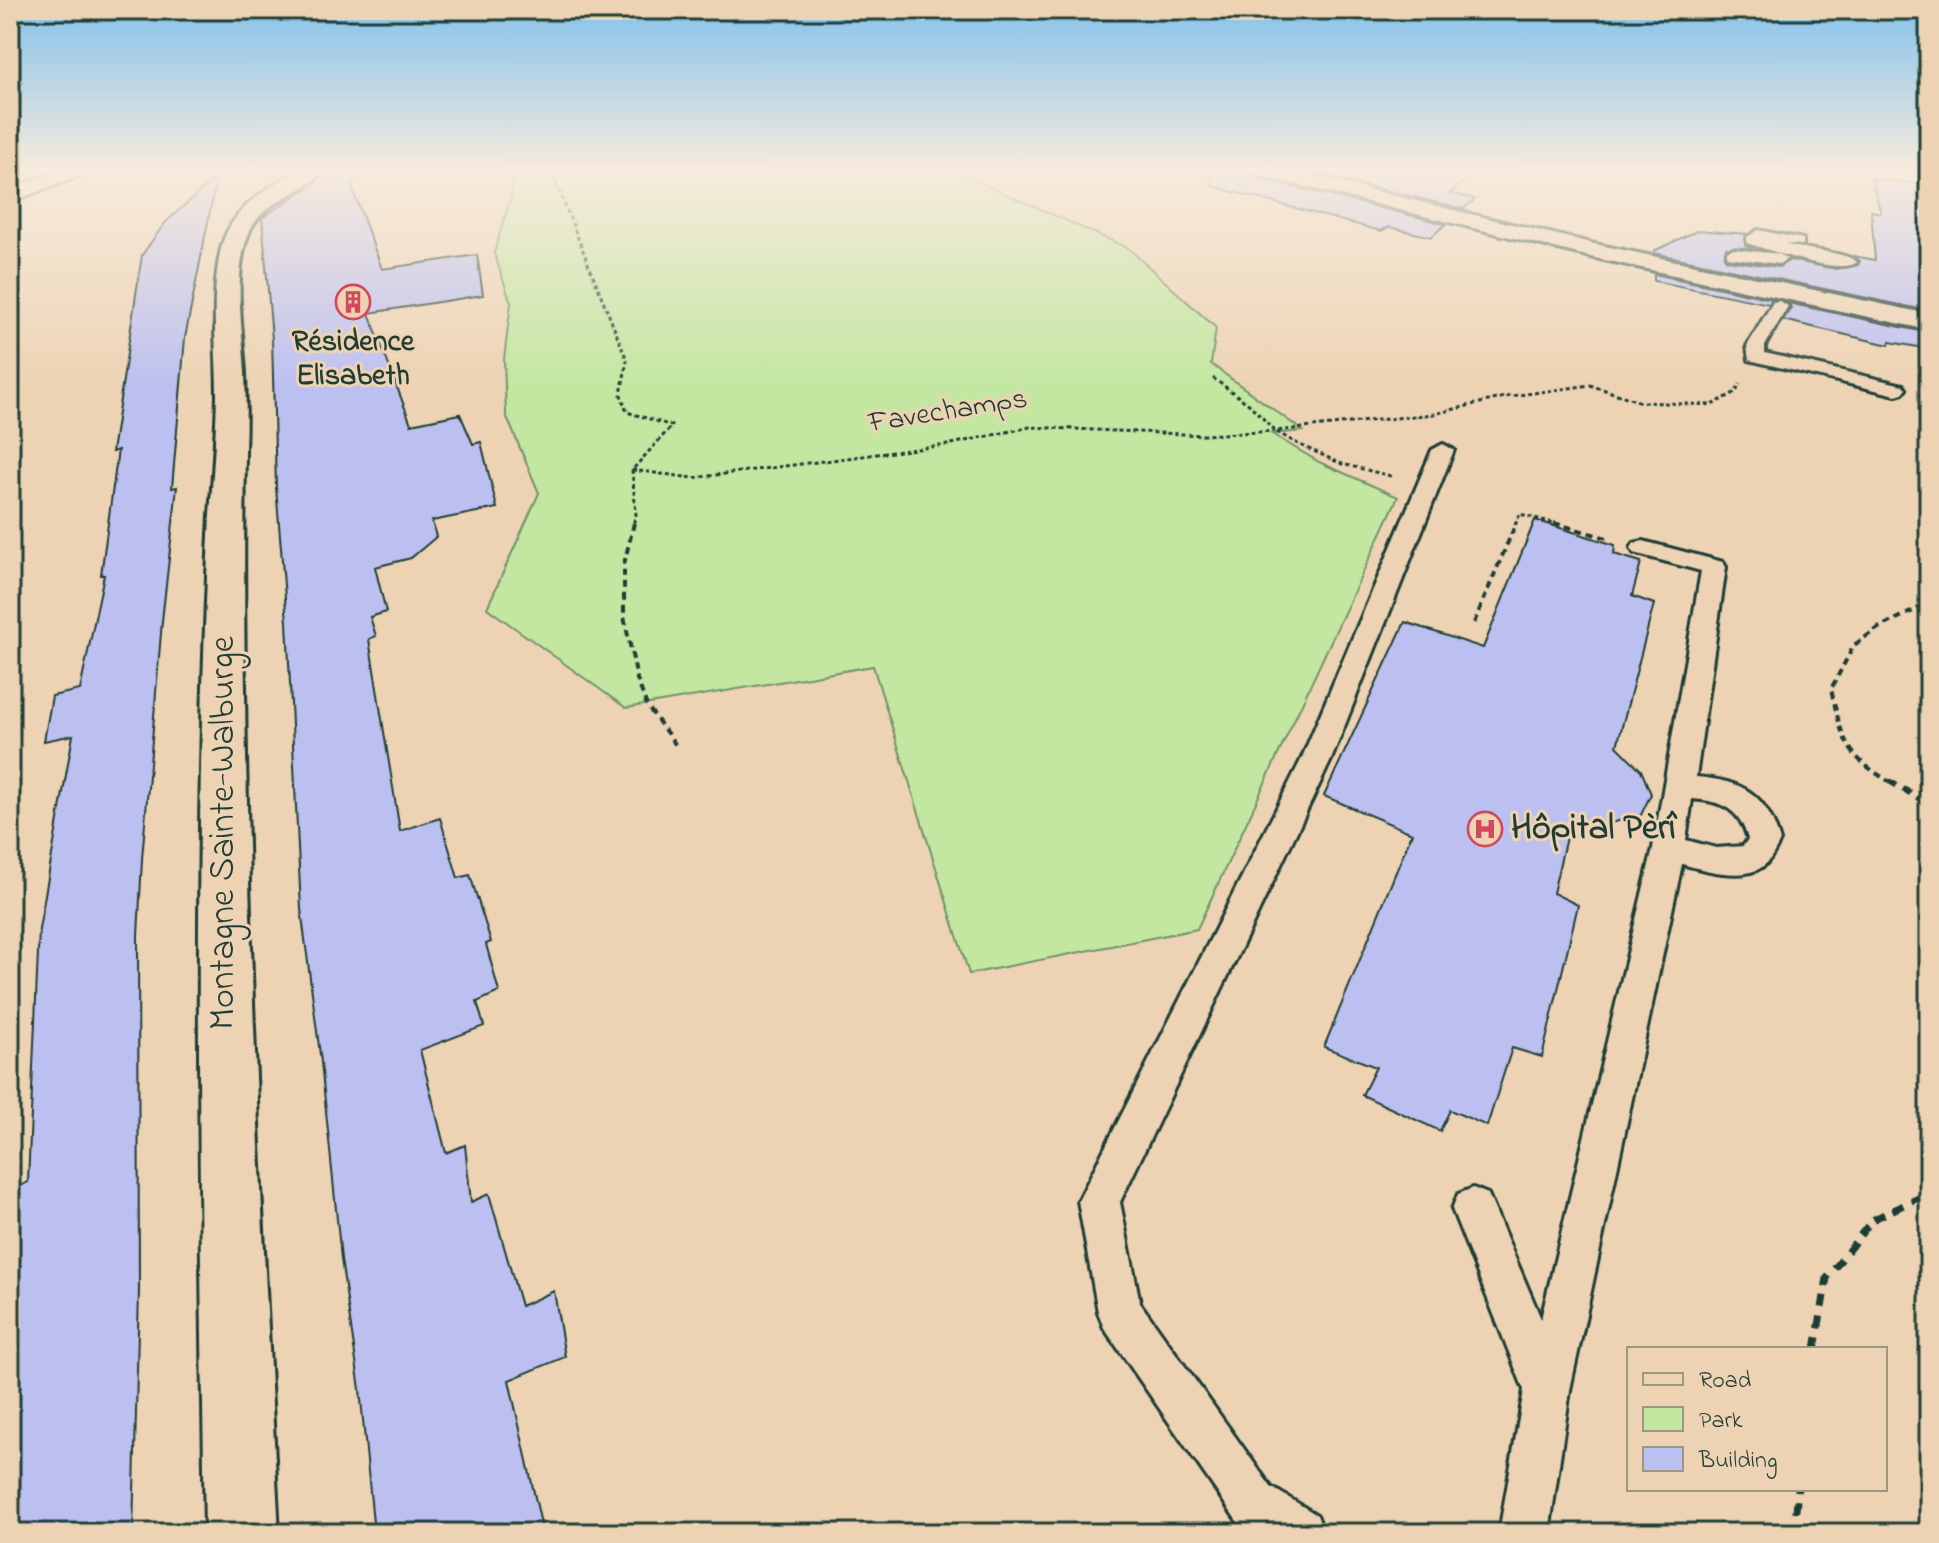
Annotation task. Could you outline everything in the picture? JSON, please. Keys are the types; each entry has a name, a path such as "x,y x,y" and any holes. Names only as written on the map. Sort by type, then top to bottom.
{"street":[{"name":"Montagne Sainte-Walburge","path":"236,243 232,269 232,387 224,567 224,1033 242,1533"},
{"path":"1562,243 1595,251 1793,281 1929,322"}],"lane":[{"path":"1756,243 1793,281"},
{"path":"1733,254 1793,281"},
{"path":"1849,262 1793,281 1756,346 1756,356 1896,389"},
{"path":"1299,1533 1254,1504 1120,1312 1099,1201 1316,760 1443,450"},
{"path":"1524,1533 1547,1390 1669,848 1714,567 1643,548"},
{"path":"1669,848 1716,861 1752,858 1764,841 1761,821 1746,801 1714,788 1679,787"},
{"path":"1473,1209 1547,1390"}],"path":[{"path":"580,243 627,360 621,395 627,412 672,426 632,470 636,514 624,564 624,616 637,679 647,706 678,748"},
{"name":"Favechamps","path":"632,470 693,478 947,445 1039,427 1204,435 1275,431 1434,414 1505,397 1590,385 1641,402 1712,405 1736,392 1756,356"},
{"path":"1213,378 1250,405 1275,431 1321,456 1427,485"},
{"path":"1474,623 1520,514 1643,548"},
{"path":"1921,607 1880,627 1854,645 1831,689 1841,734 1862,765 1929,804"},
{"path":"1815,1347 1827,1278 1872,1220 1929,1193"},
{"path":"1794,1533 1798,1491"}],"green space":[{"path":"497,243 1117,243 1128,248 1216,328 1211,364 1303,431 1272,434 1319,462 1398,497 1197,929 969,974 873,666 626,708 487,608 539,493 506,415 504,359 511,303 494,253"}],"building":[{"path":"151,243 204,243 185,338 172,488 177,487 142,859 138,936 139,1290 133,1533 10,1533 10,1191 28,1182 39,929 73,735 44,741 52,696 80,690 104,575 101,575 118,450 112,452 142,255"},
{"path":"264,243 372,243 382,269 477,255 483,295 369,313 411,424 460,414 473,444 481,442 497,508 432,521 436,537 411,558 375,567 386,612 370,617 376,636 369,639 400,831 440,818 458,878 470,875 491,942 486,944 499,992 477,1002 484,1026 420,1050 446,1153 465,1145 471,1202 489,1194 521,1306 554,1291 565,1357 509,1380 543,1533 374,1533 360,1389 341,1259 321,1062 301,909 287,622 276,487 272,339"},
{"path":"1671,243 1745,243 1753,248 1726,248 1724,257 1727,260 1779,267 1790,260 1836,269 1858,265 1860,261 1854,256 1875,260 1874,243 1929,243 1929,311 1654,251"},
{"path":"1654,274 1772,299 1769,304 1654,281"},
{"path":"1788,303 1929,333 1929,349 1890,342 1889,345 1783,320 1791,308"},
{"name":"Hôpital Pèrî","path":"1535,520 1615,545 1614,554 1641,562 1632,596 1654,604 1617,746 1641,770 1651,794 1641,815 1607,824 1570,820 1553,893 1578,905 1542,1057 1512,1048 1487,1126 1450,1110 1440,1131 1362,1095 1376,1067 1324,1047 1412,833 1324,796 1405,622 1483,648"}],"place":[{"name":"Résidence Elisabeth","path":"353,302"},
{"name":"Hôpital Pèrî","path":"1485,829"}]}
